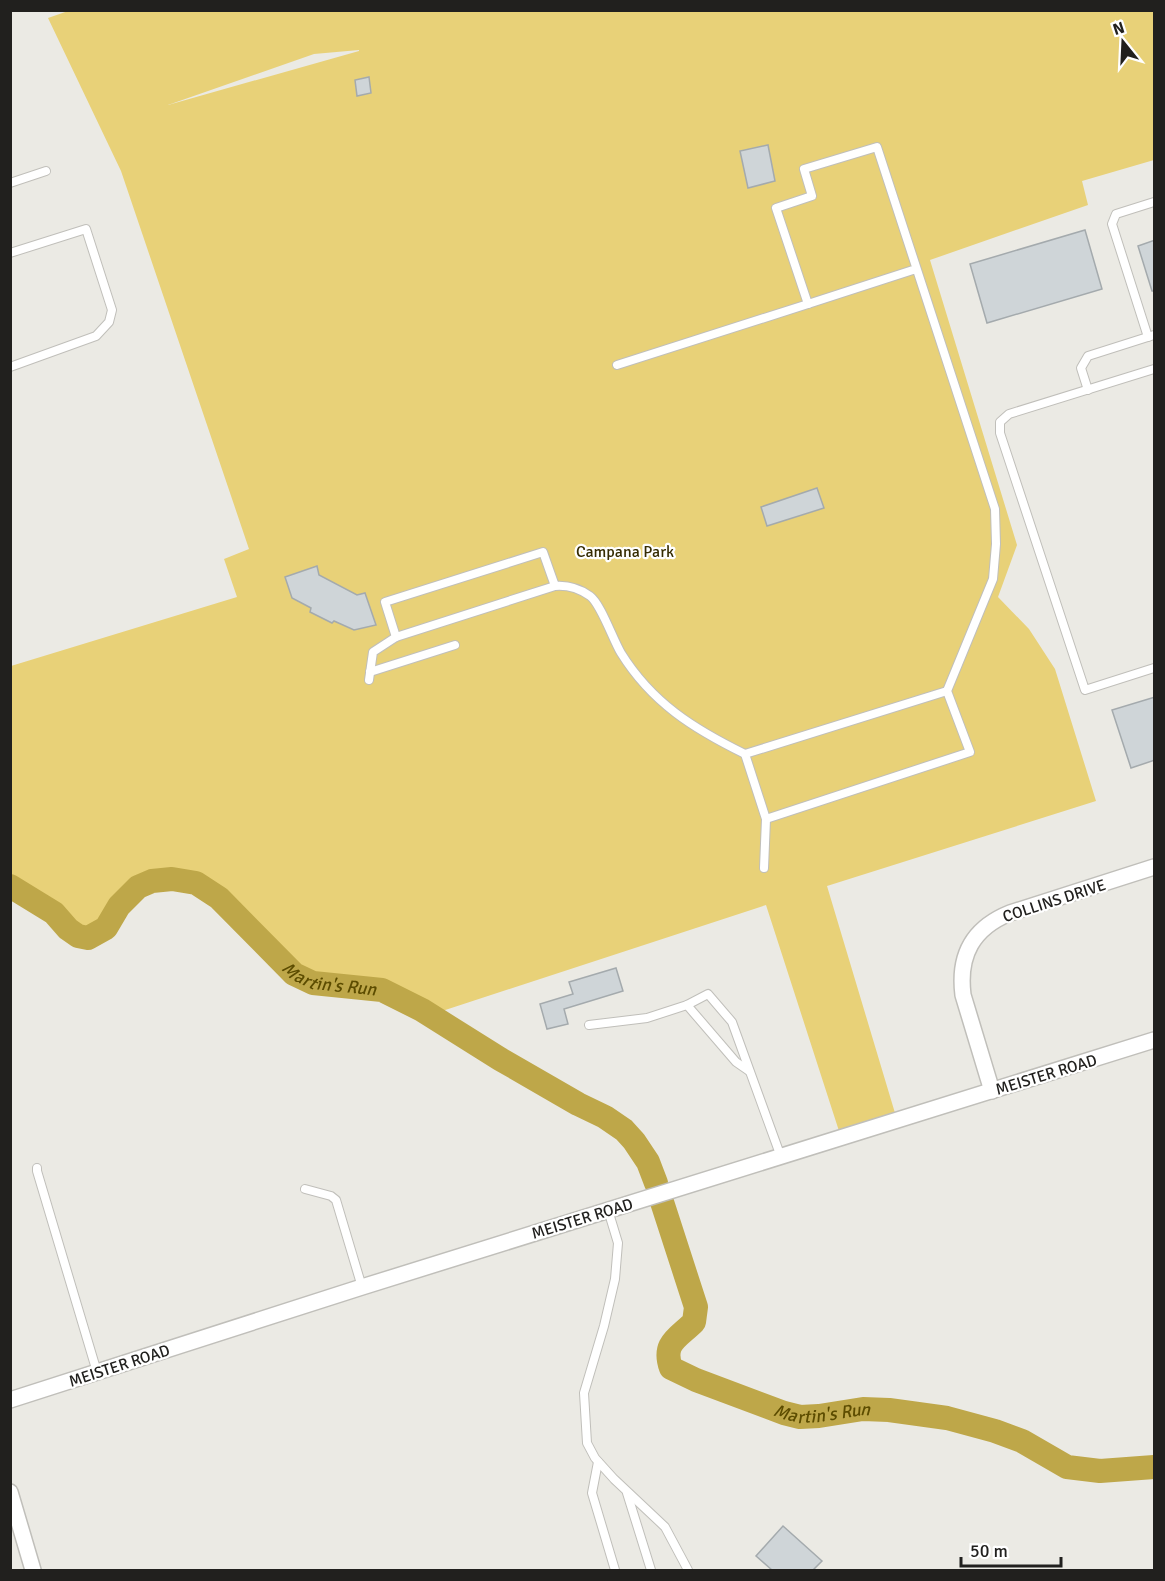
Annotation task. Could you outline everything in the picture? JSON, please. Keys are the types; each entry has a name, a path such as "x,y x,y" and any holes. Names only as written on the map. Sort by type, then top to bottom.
{"street":[{"name":"COLLINS DRIVE","path":"992,1091 961,982 964,958 975,937 999,917 1010,912 1155,867"},
{"name":"MEISTER ROAD","path":"10,1400 362,1287 1155,1040"},
{"path":"10,1492 33,1570"}],"lane":[{"path":"766,819 970,752 947,691 993,579 996,543 995,509 877,147 804,168 812,196 776,207 808,304"},
{"path":"10,183 46,171"},
{"path":"1088,390 1080,368 1088,356 1151,336 1112,224 1116,214 1155,202"},
{"path":"10,253 86,229 112,310 109,322 96,336 10,367"},
{"path":"617,365 916,269"},
{"path":"1155,369 1010,414 1000,422 1000,433 1085,690 1155,668"},
{"path":"396,637 385,602 543,552 555,586"},
{"path":"455,645 370,676 373,652 396,637 555,586 566,585 591,597 634,673 654,696 704,734 745,754 947,691"},
{"path":"745,754 766,819 764,868"},
{"path":"589,1025 646,1018 687,1005 708,993 732,1022 781,1156"},
{"path":"687,1005 736,1062 749,1071"},
{"path":"37,1168 97,1372"},
{"path":"305,1189 331,1196 336,1200 362,1287"},
{"path":"608,1210 618,1243 615,1278 604,1326 584,1393 588,1443 598,1462 665,1527 688,1570"},
{"path":"598,1462 592,1493 615,1570"},
{"path":"627,1491 651,1570"}],"green space":[{"name":"Campana Park","path":"71,10 1154,11 1154,160 1082,181 1088,205 930,260 1017,545 998,597 1029,629 1055,669 1096,801 827,886 895,1113 839,1131 766,905 430,1015 387,992 370,988 324,985 303,979 281,963 221,900 191,882 174,879 156,880 141,886 101,930 91,936 76,934 48,908 11,886 11,666 237,597 224,559 249,549 121,171 48,18","holes":["359,51 168,105 314,54"]}],"building":[{"path":"369,77 371,93 357,96 355,80"},
{"path":"768,145 775,181 748,188 740,151"},
{"path":"1085,230 1102,289 987,323 970,264"},
{"path":"1155,240 1155,291 1152,291 1138,246"},
{"path":"817,488 824,508 767,526 761,507"},
{"path":"317,566 319,575 357,595 365,593 376,625 354,630 334,621 332,623 310,612 311,608 292,598 285,577"},
{"path":"1155,697 1155,760 1131,768 1112,710"},
{"path":"616,968 623,991 564,1009 568,1024 547,1029 540,1004 573,994 569,982"},
{"path":"783,1526 822,1561 813,1570 772,1570 756,1556"}],"waterway":[{"name":"Martin's Run","path":"10,886 54,913 68,929 78,936 88,938 106,928 119,906 138,887 152,881 172,879 196,883 219,898 294,974 313,983 382,990 422,1010 500,1059 605,1117 624,1130 634,1141 648,1162 656,1183"},
{"name":"Martin's Run","path":"662,1202 696,1307 694,1322 677,1337 670,1347 671,1368 696,1380 800,1417 863,1409 947,1418 1022,1441 1067,1467 1100,1471 1154,1467"}]}
